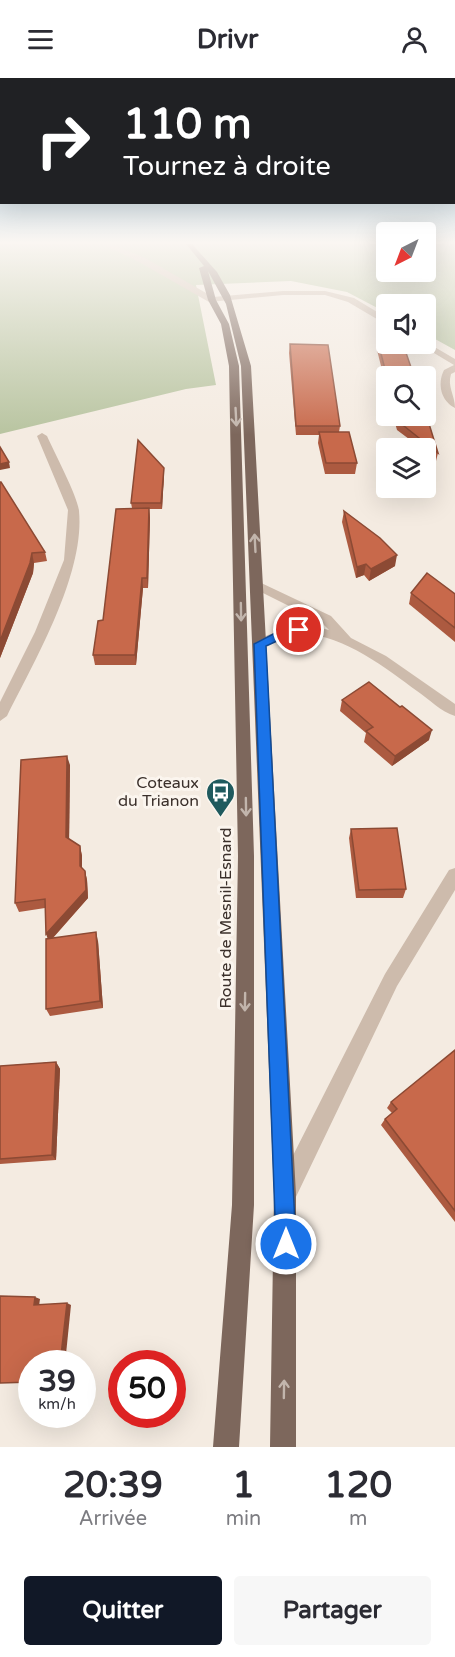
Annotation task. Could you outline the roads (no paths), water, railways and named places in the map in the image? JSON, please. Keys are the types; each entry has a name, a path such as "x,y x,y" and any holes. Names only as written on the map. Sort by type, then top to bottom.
{"main road":[{"name":"Route de Mesnil-Esnard","path":"222,308 234,366 246,856 243,1205 226,1447"},
{"path":"226,308 236,323 246,366 260,644 285,1195 283,1447"}],"street":[{"path":"436,352 455,363"},
{"path":"455,368 447,372 444,387 455,405"},
{"path":"0,716 42,632 70,560 74,510 42,436"},
{"path":"257,585 326,619 348,640 455,711"},
{"path":"260,644 285,633 299,630 314,631 348,640"},
{"path":"285,1195 391,980 455,876"}],"place":[{"name":"Coteaux du Trianon","path":"220,818"}]}
